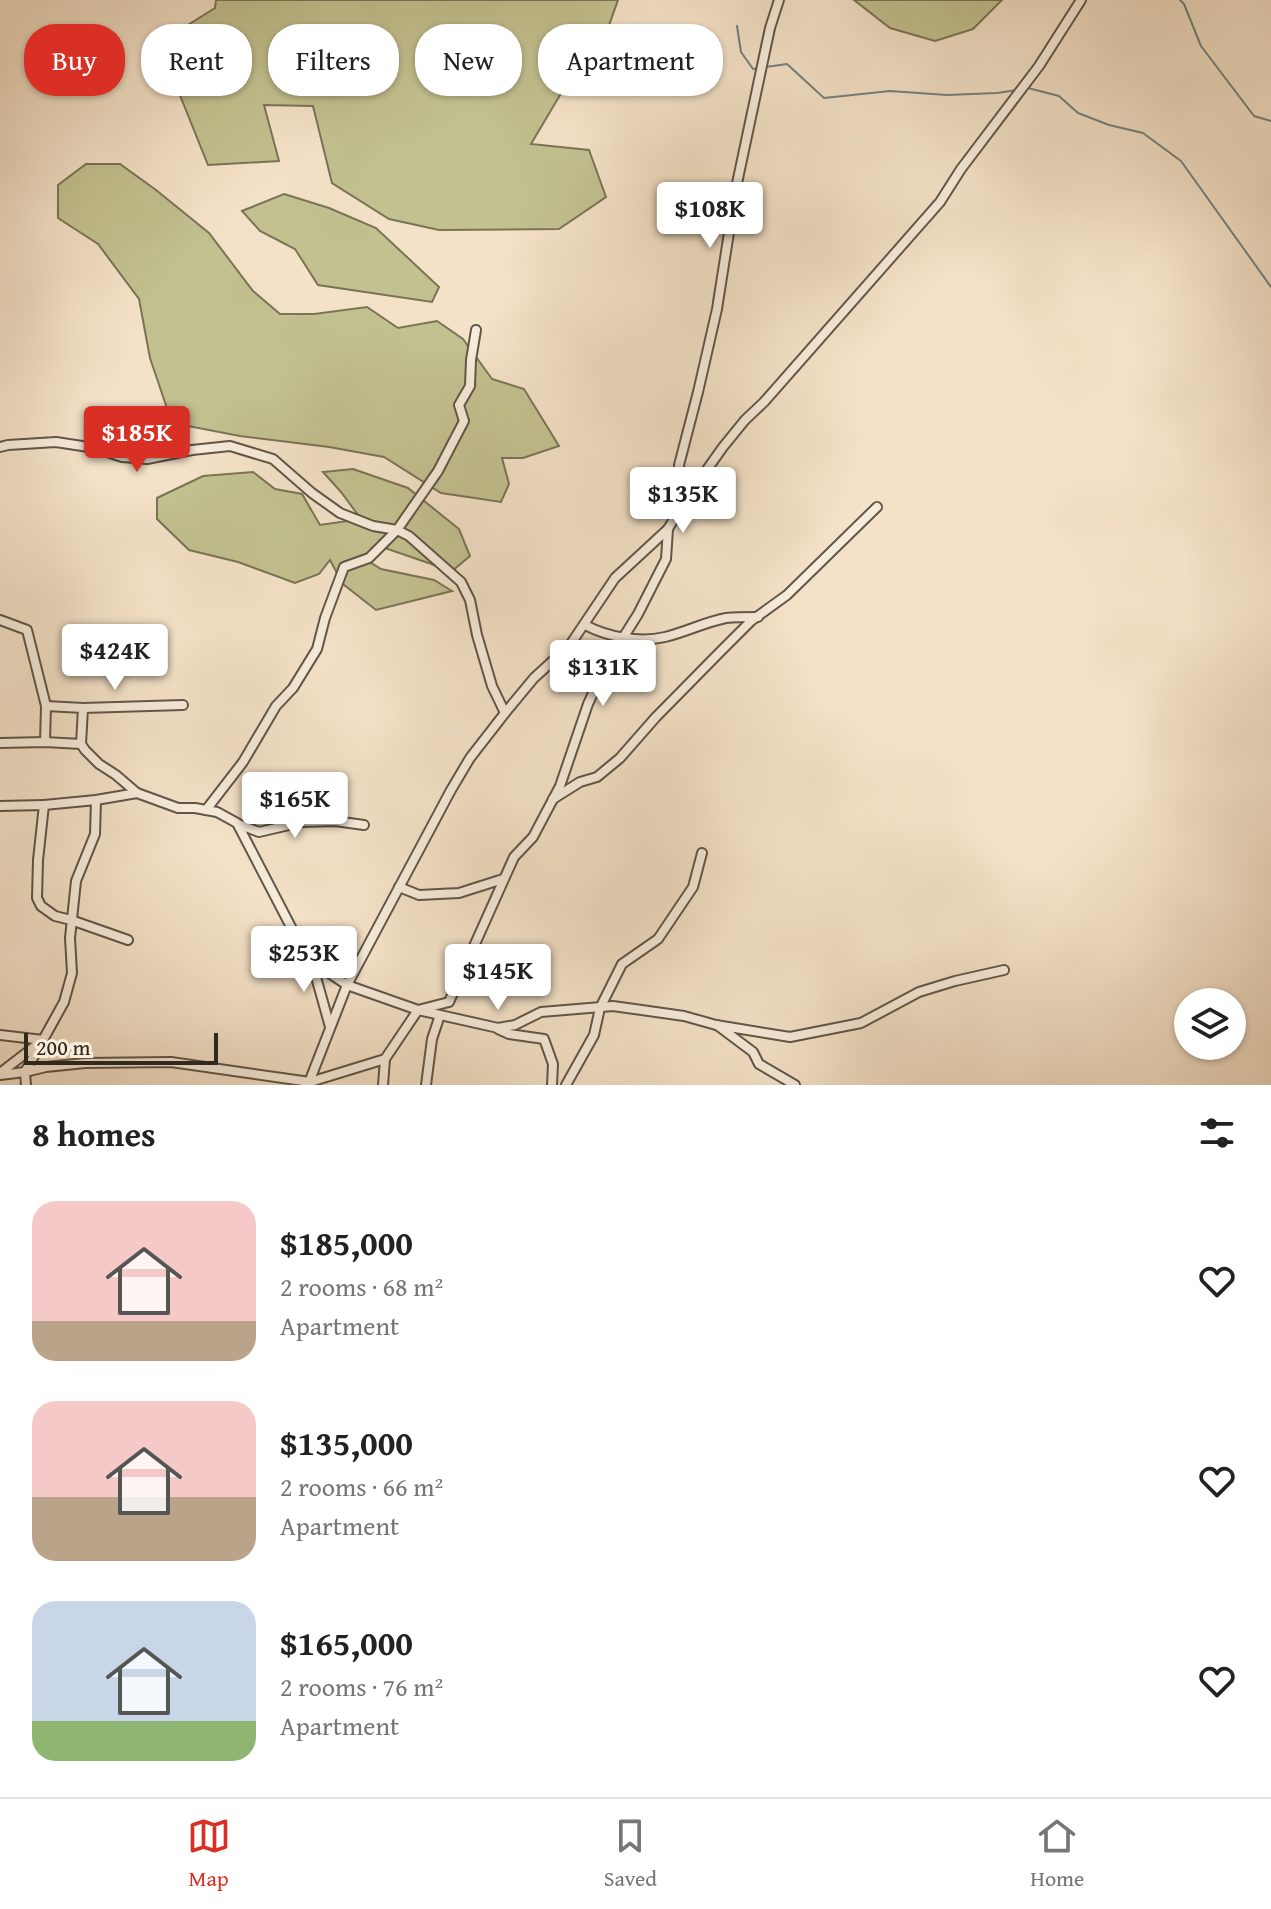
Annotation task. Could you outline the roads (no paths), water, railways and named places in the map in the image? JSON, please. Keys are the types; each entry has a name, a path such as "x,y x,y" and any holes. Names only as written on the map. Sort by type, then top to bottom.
{"street":[{"path":"684,502 679,465 717,309 736,188 770,28 779,0"},
{"path":"309,1083 347,985 463,769 534,678 570,645 615,578 668,529 684,502 745,420 940,202 961,169 1039,66 1081,0"},
{"path":"206,810 243,762 276,706 293,688 317,649 344,567 369,558 397,530 438,471 464,421 459,405 470,386 476,330"},
{"path":"0,447 56,442 95,448 122,457 147,459 230,446 273,459 340,513 409,536 461,582 470,600 492,686 505,713"},
{"path":"552,799 580,782 597,777 620,758 721,651 787,595 877,507"},
{"path":"383,1085 385,1059 418,1010 449,1002 514,857 533,837 560,786 588,704 606,665 638,614 666,559 668,529"},
{"path":"585,625 598,632 623,637 664,637 726,618 758,617"},
{"path":"0,620 27,630 46,706 45,742"},
{"path":"46,706 183,705"},
{"path":"83,708 81,744 99,764 137,793 178,808 217,812 259,832 302,822 335,821 364,825"},
{"path":"0,743 81,744"},
{"path":"0,806 44,805 137,793"},
{"path":"26,1085 25,1072 64,1002 72,973 70,938 76,881 95,834 96,800"},
{"path":"44,805 38,860 37,898 41,906 55,916 128,940"},
{"path":"237,823 316,977 330,1027"},
{"path":"566,1085 594,1035 600,1008 622,964 658,939 693,887 702,853"},
{"path":"399,887 419,895 459,893 503,879"},
{"path":"304,952 347,985 418,1010 498,1028 509,1034 544,1039 553,1064 552,1085"},
{"path":"498,1028 515,1025 541,1012 613,1006 790,1037 861,1023 919,992 1004,970"},
{"path":"426,1085 432,1039 440,1015"},
{"path":"716,1025 753,1052 759,1064 795,1085"},
{"path":"0,1035 43,1040"},
{"path":"0,1074 43,1040"},
{"path":"0,1074 85,1063 171,1062 309,1083 385,1059"}],"waterway":[{"path":"1180,0 1201,46 1254,116 1271,121"},
{"path":"737,26 741,52 753,69 760,68"},
{"path":"766,67 787,64 824,98 890,91 947,95 1017,90"},
{"path":"1028,88 1059,96 1078,113 1143,133 1181,161 1271,287"}]}
